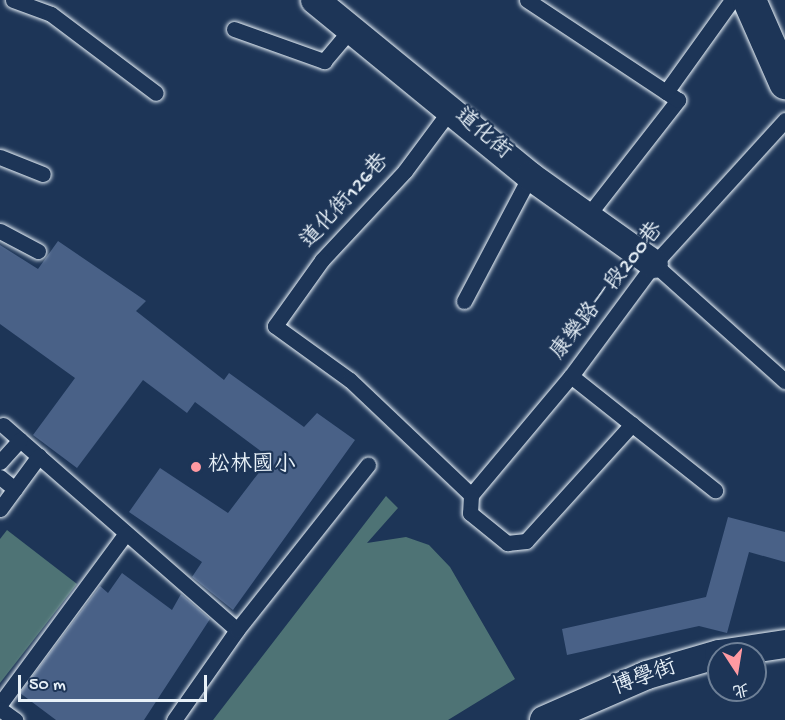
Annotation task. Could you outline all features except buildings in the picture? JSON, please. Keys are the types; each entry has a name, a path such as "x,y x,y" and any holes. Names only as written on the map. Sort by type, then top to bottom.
{"street":[{"name":"道化街","path":"315,0 451,109 530,176 589,214 654,264"},
{"path":"748,0 785,82"},
{"name":"博學街","path":"549,719 647,675 719,654 785,644"}],"lane":[{"path":"13,0 51,14 156,93"},
{"path":"527,0 678,100 589,214"},
{"path":"666,92 732,0"},
{"path":"234,29 324,61 351,29"},
{"name":"道化街126巷","path":"451,109 405,171 322,260 274,326 350,380 471,495"},
{"name":"康樂路一段200巷","path":"471,495 571,376 654,264 785,120"},
{"path":"0,157 43,174"},
{"path":"464,301 530,176"},
{"path":"0,231 38,251"},
{"path":"654,264 785,381"},
{"path":"571,376 716,490"},
{"path":"471,495 470,513 507,543 526,541 632,424"},
{"path":"3,425 237,630"},
{"path":"0,462 20,440"},
{"path":"0,509 39,456"},
{"path":"174,720 237,630 368,465"},
{"path":"0,477 15,489"},
{"path":"0,704 126,533"},
{"path":"0,709 15,720"}],"green space":[{"path":"386,496 398,508 367,543 406,537 429,545 450,567 515,679 448,720 213,720"},
{"path":"7,530 77,584 0,683 0,539"}],"place":[{"name":"松林國小","path":"196,467"}]}
